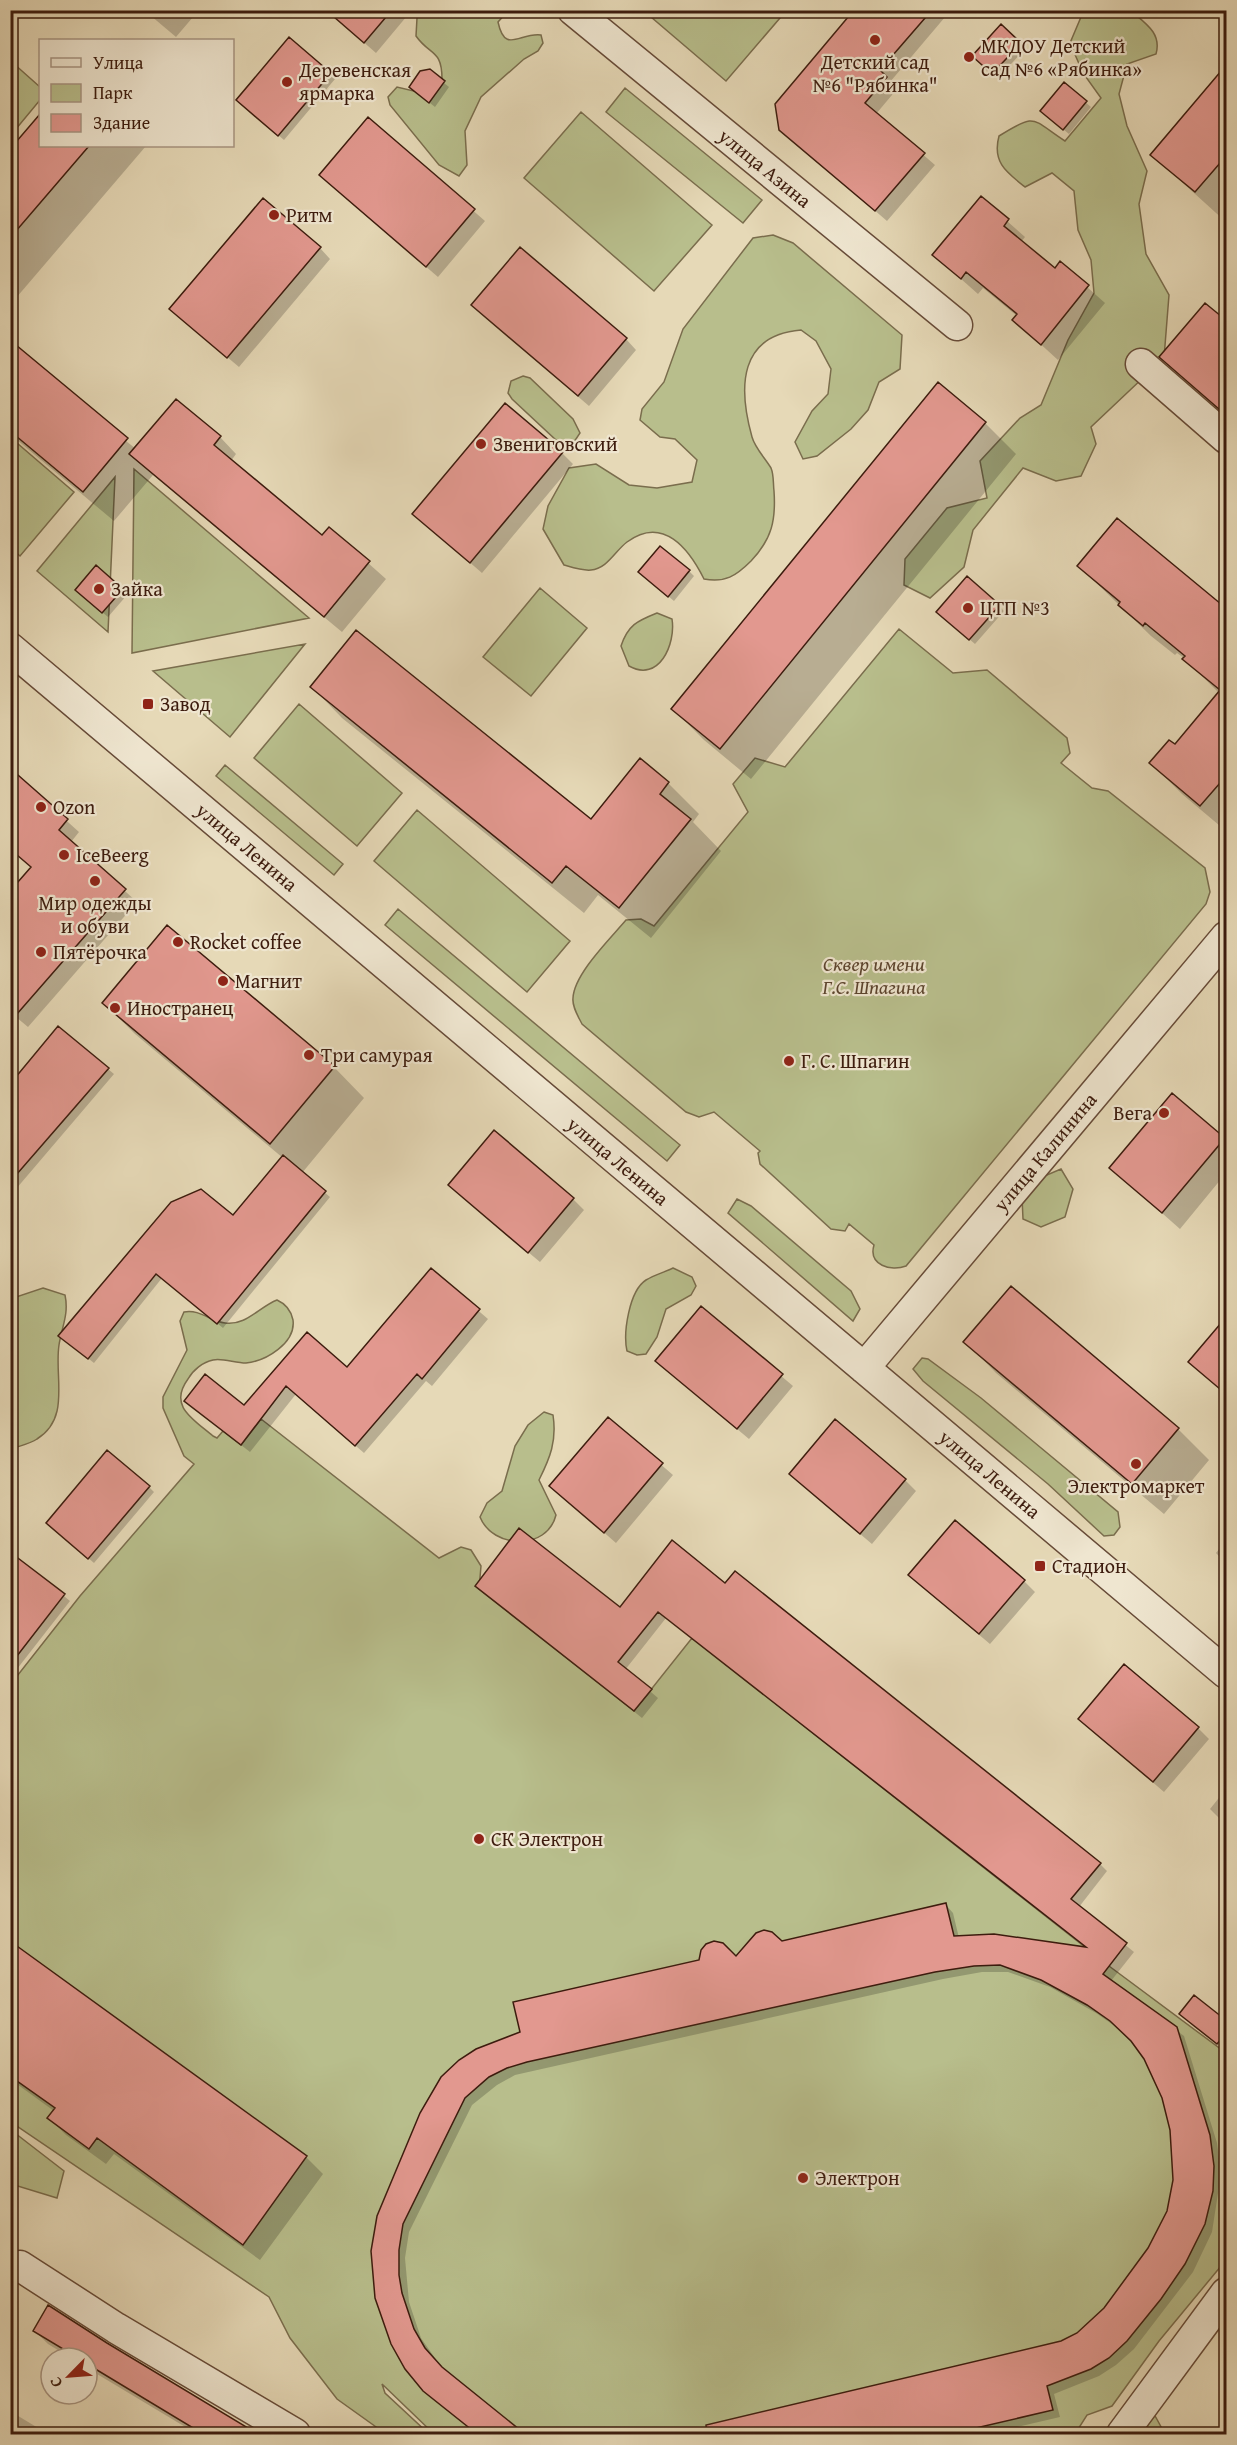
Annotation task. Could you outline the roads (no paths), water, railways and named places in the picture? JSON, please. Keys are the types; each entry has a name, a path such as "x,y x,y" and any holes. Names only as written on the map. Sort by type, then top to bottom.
{"street":[{"name":"улица Азина","path":"573,10 957,325"},
{"path":"1141,364 1227,438"},
{"name":"улица Ленина","path":"10,648 1227,1673"},
{"name":"улица Калинина","path":"864,1368 1227,937"},
{"path":"20,2266 116,2328 295,2434"},
{"path":"1122,2434 1227,2293"}],"place":[{"name":"Детский сад №6 \"Рябинка\"","path":"875,40"},
{"name":"МКДОУ Детский сад №6 «Рябинка»","path":"969,57"},
{"name":"Деревенская ярмарка","path":"287,82"},
{"name":"Ритм","path":"274,215"},
{"name":"Звениговский","path":"481,444"},
{"name":"Зайка","path":"99,589"},
{"name":"ЦТП №3","path":"968,608"},
{"name":"Завод","path":"148,704"},
{"name":"Ozon","path":"41,807"},
{"name":"IceBeerg","path":"64,855"},
{"name":"Мир одежды и обуви","path":"95,881"},
{"name":"Rocket coffee","path":"178,942"},
{"name":"Пятёрочка","path":"41,952"},
{"name":"Магнит","path":"223,981"},
{"name":"Иностранец","path":"115,1008"},
{"name":"Три самурая","path":"309,1055"},
{"name":"Г. С. Шпагин","path":"789,1061"},
{"name":"Вега","path":"1164,1113"},
{"name":"Электромаркет","path":"1136,1464"},
{"name":"Стадион","path":"1040,1566"},
{"name":"СК Электрон","path":"479,1839"},
{"name":"Электрон","path":"803,2178"}],"park label":[{"name":"Сквер имени Г.С. Шпагина","path":"874,976"}]}
